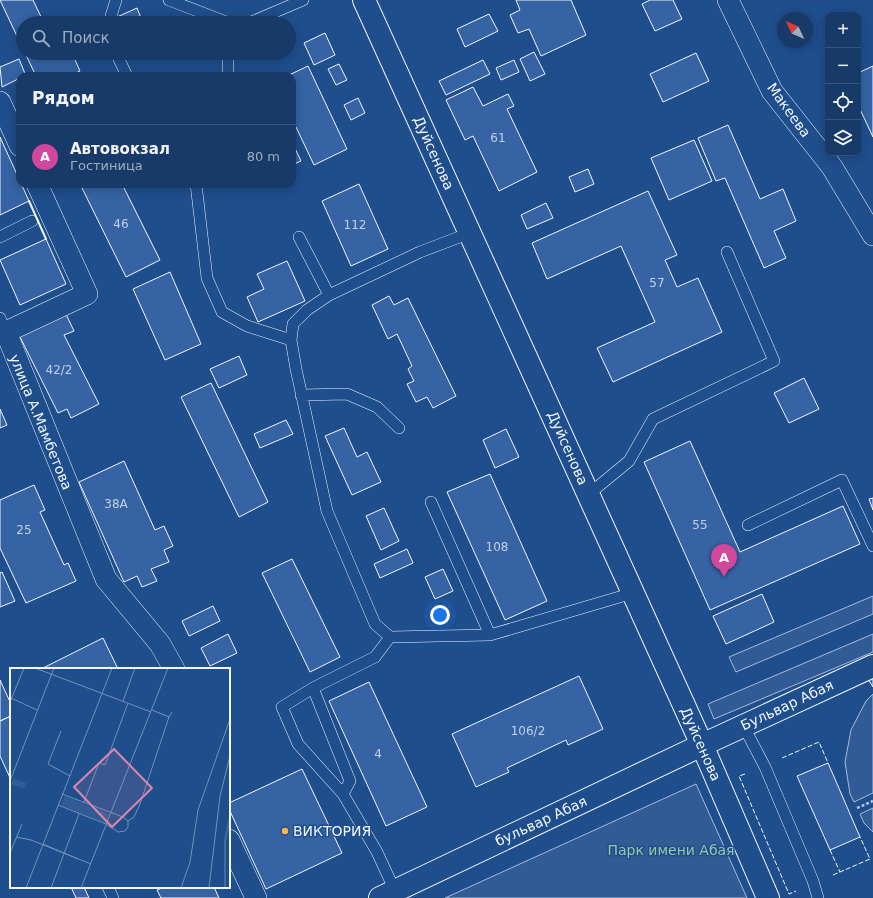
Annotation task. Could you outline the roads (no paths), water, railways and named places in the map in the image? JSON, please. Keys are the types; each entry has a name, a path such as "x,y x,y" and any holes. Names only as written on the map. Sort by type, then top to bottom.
{"street":[{"name":"Дуйсенова","path":"364,0 702,745 768,898"},
{"name":"Макеева","path":"728,0 772,91 832,167 873,235"},
{"path":"0,102 16,137"},
{"name":"улица А.Мамбетова","path":"39,188 87,294 3,325 106,579 160,644 173,668"},
{"name":"Бульвар Абая","path":"702,745 873,666"},
{"name":"бульвар Абая","path":"387,894 702,745"},
{"path":"230,842 256,898"}],"lane":[{"path":"111,16 116,0"},
{"path":"169,0 211,16"},
{"path":"265,16 303,0"},
{"path":"119,60 125,72"},
{"path":"228,60 228,72"},
{"path":"196,188 207,278 222,312 247,326 291,340"},
{"path":"0,237 32,222"},
{"path":"470,233 420,252 329,296 307,310 293,324 291,340 301,395 327,511 375,624 390,637 490,635 633,593"},
{"path":"300,237 329,296"},
{"path":"589,494 629,461 653,419 774,361 727,252"},
{"path":"301,395 347,394 377,407 399,428"},
{"path":"748,525 842,480 873,546"},
{"path":"431,502 490,635"},
{"path":"387,894 377,852 343,794 298,744 282,707 313,688 375,657 390,637"},
{"path":"313,688 350,781 343,794"},
{"path":"743,726 765,767 813,881 818,898"},
{"path":"108,888 113,898"}],"place":[{"name":"Автовокзал","path":"724,577"},
{"name":"ВИКТОРИЯ","path":"285,831"}],"park label":[{"name":"Парк имени Абая","path":"671,850"}]}
